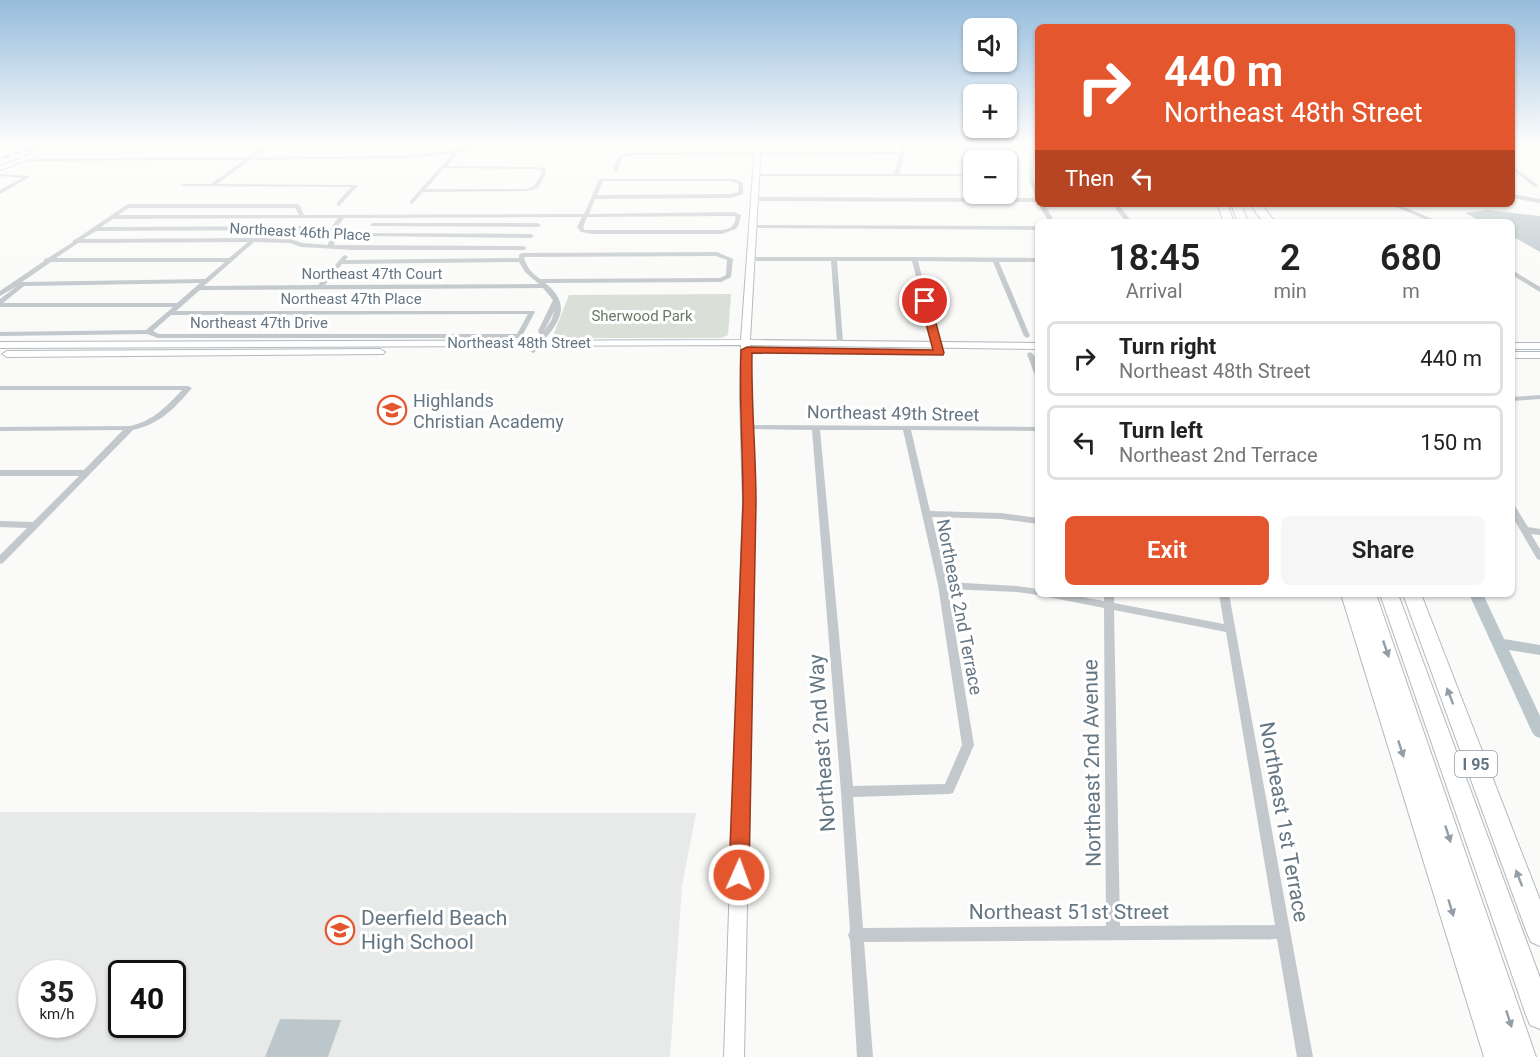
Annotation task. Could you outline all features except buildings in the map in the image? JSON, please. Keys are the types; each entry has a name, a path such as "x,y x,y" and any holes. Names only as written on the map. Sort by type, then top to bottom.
{"highway":[{"path":"1257,207 1267,219"},
{"path":"1351,597 1498,1057"},
{"path":"1368,597 1522,1057"},
{"path":"1390,597 1540,1015"},
{"name":"I 95","path":"1413,597 1540,933"}],"main road":[{"path":"734,1057 749,503 745,398 749,259 754,193"},
{"path":"556,351 596,342"},
{"name":"Northeast 48th Street","path":"1,348 596,342 938,349 1035,346"},
{"name":"Northeast 48th Street","path":"539,343 556,351 840,342 1034,354"},
{"path":"1515,346 1540,346"},
{"path":"1515,355 1540,355"}],"street":[{"path":"339,204 348,193"},
{"path":"412,202 419,193"},
{"path":"111,217 319,215 543,214 586,215 656,215 734,214 738,216 737,227 733,231 583,231 580,227 586,215 596,193"},
{"path":"594,197 737,196 741,193"},
{"path":"656,215 662,196"},
{"path":"1515,197 1540,201"},
{"path":"754,199 963,199"},
{"path":"1017,199 1035,199"},
{"path":"0,294 46,260 128,206 297,206 302,216"},
{"path":"1400,207 1430,219"},
{"path":"539,343 549,330 558,311 557,299 526,270 521,258 543,214"},
{"path":"291,241 319,215"},
{"path":"331,246 335,226 342,215"},
{"path":"320,287 382,215"},
{"path":"373,225 538,225"},
{"path":"752,227 1035,228"},
{"path":"93,229 306,228"},
{"path":"364,235 531,236"},
{"path":"148,332 254,240"},
{"name":"Northeast 46th Place","path":"75,241 254,240 291,241 301,245 354,248 524,248"},
{"name":"Northeast 47th Court","path":"199,288 721,280 729,276 730,259 717,254 521,258"},
{"path":"341,262 521,258"},
{"path":"749,259 1035,260"},
{"path":"834,259 840,342"},
{"path":"46,260 231,260"},
{"path":"914,260 938,349"},
{"path":"995,260 1027,336"},
{"path":"1515,274 1540,290"},
{"path":"0,287 26,282 207,281"},
{"path":"0,303 26,282"},
{"path":"0,303 180,304"},
{"name":"Northeast 47th Place","path":"171,313 532,312 519,336"},
{"name":"Northeast 47th Drive","path":"0,334 148,332 158,336 519,336"},
{"path":"0,388 188,388 158,419 148,425 130,428 0,429"},
{"path":"1515,399 1540,397"},
{"name":"Northeast 49th Street","path":"747,427 1035,429"},
{"name":"Northeast 2nd Way","path":"816,427 847,792 865,1057"},
{"path":"0,561 130,428"},
{"name":"Northeast 2nd Terrace","path":"847,792 949,789 968,745 943,585 907,429"},
{"path":"0,473 86,473"},
{"path":"926,514 1001,516 1035,521"},
{"path":"1515,514 1540,557"},
{"path":"0,524 36,525"},
{"path":"1524,530 1540,532"},
{"path":"943,585 1035,592"},
{"path":"1085,597 1109,599 1229,629"},
{"name":"Northeast 1st Terrace","path":"1224,597 1305,1057"},
{"name":"Northeast 2nd Avenue","path":"1109,599 1113,932"},
{"name":"Northeast 51st Street","path":"855,935 1284,933"}],"shaded area":[{"path":"1488,210 1540,216 1540,252 1515,238 1515,219 1476,219 1465,213"},
{"name":"Deerfield Beach High School","path":"0,812 696,813 682,886 670,1057 0,1057"},
{"path":"280,1019 341,1020 328,1057 265,1057"}],"green space":[{"name":"Sherwood Park","path":"731,294 728,335 721,338 552,338 569,295"}],"waterway":[{"path":"1477,597 1540,732"},
{"path":"1499,643 1540,650"}],"place":[{"name":"Highlands Christian Academy","path":"392,410"},
{"name":"Deerfield Beach High School","path":"340,930"}],"route":[{"path":"739,875 749,503 745,398 747,350 939,353 925,301"}]}
